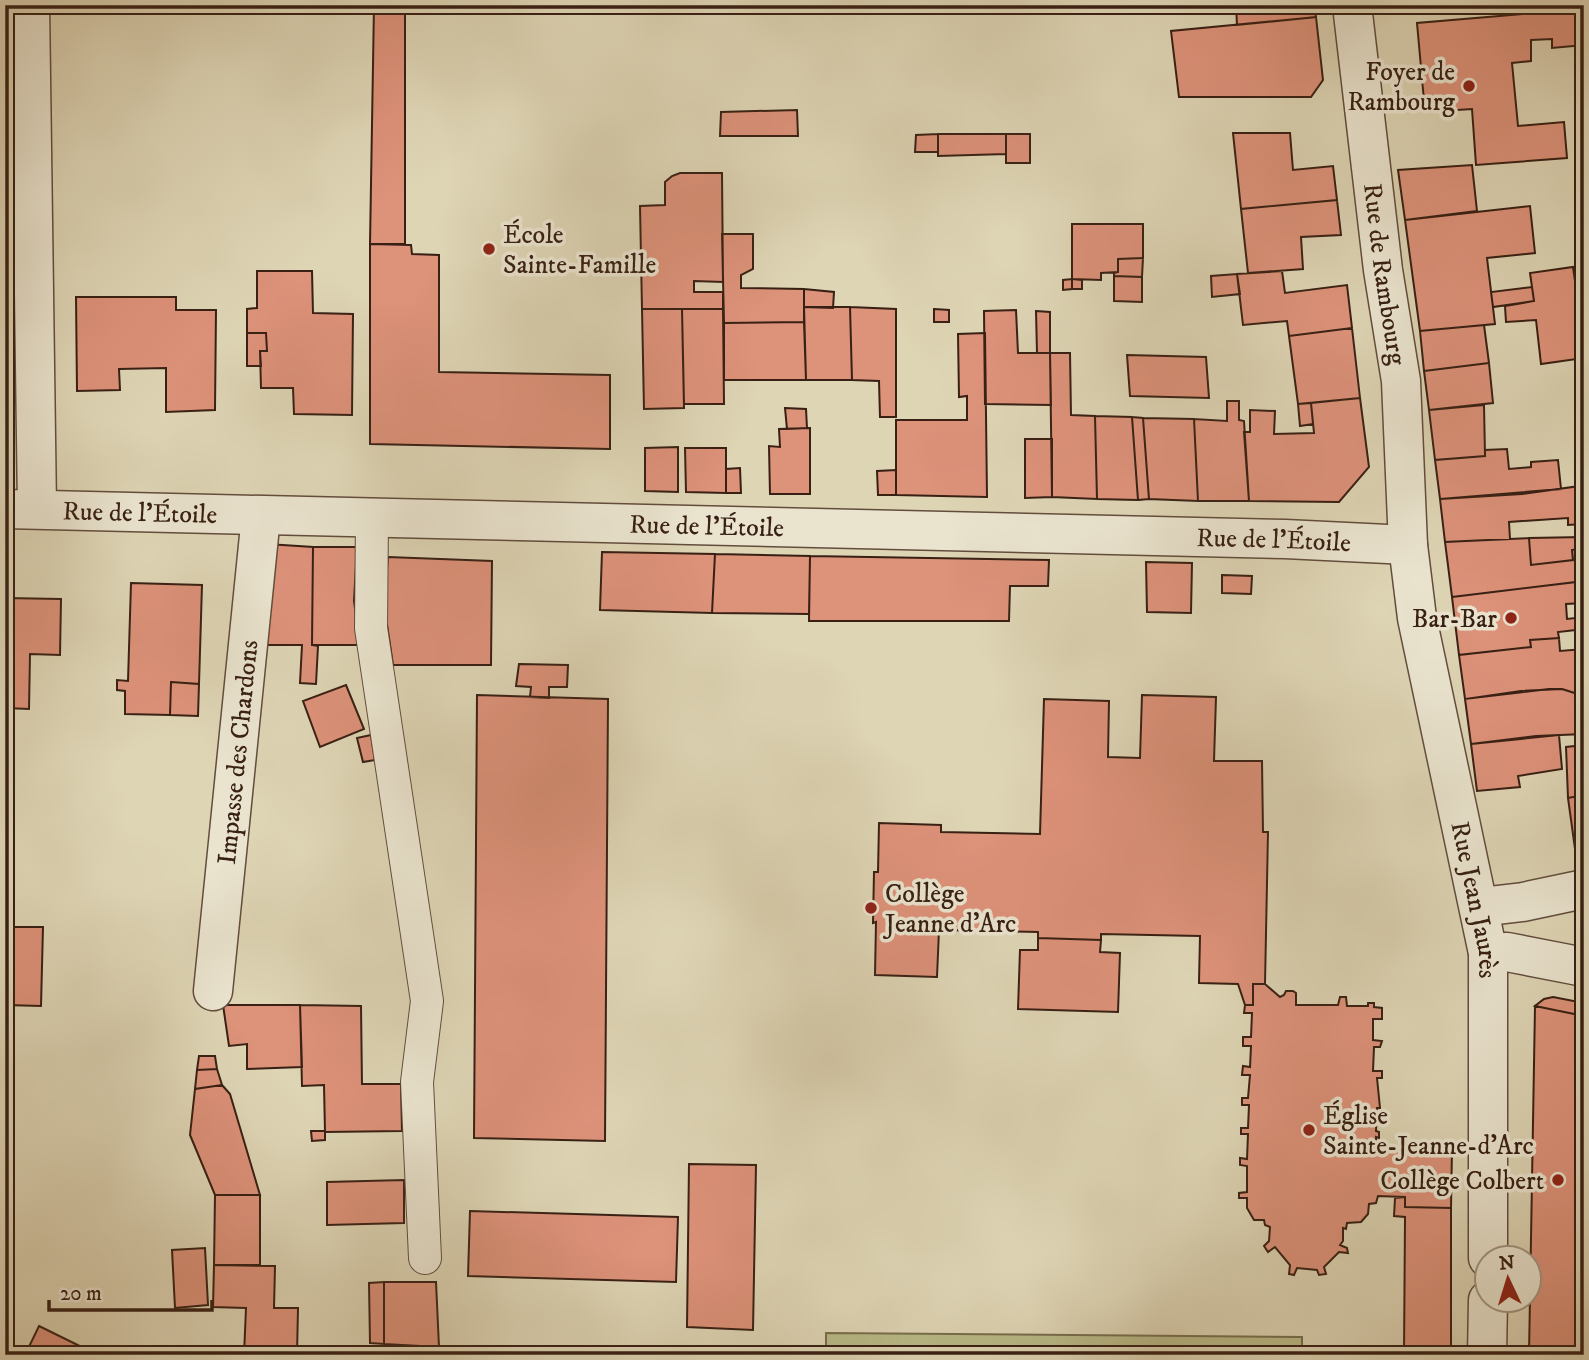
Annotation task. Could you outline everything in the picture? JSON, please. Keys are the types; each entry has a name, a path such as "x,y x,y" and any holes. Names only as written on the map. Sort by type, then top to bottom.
{"street":[{"path":"21,509 30,5"},
{"name":"Rue de Rambourg","path":"1352,5 1383,270 1401,382 1408,545"},
{"name":"Rue de l’Étoile","path":"21,509 1285,539 1408,545"},
{"name":"Impasse des Chardons","path":"213,990 261,516"},
{"name":"Rue Jean Jaurès","path":"1408,545 1417,618 1488,953 1488,1244"},
{"path":"1480,907 1523,902 1584,889"},
{"path":"1488,953 1507,952 1584,967"},
{"path":"1488,1314 1488,1355"}],"lane":[{"path":"372,519 371,628 427,1001 417,1082 425,1258"}],"green space":[{"path":"826,1333 1302,1337 1302,1355 826,1355"}],"building":[{"path":"374,5 405,5 405,244 370,244"},
{"path":"1236,5 1314,5 1316,17 1237,25"},
{"name":"Foyer de Rambourg","path":"1584,9 1584,45 1552,48 1552,39 1531,40 1531,61 1512,63 1518,126 1564,122 1567,158 1476,165 1472,109 1425,112 1417,23"},
{"path":"1316,17 1323,80 1311,97 1179,97 1171,31"},
{"path":"797,110 798,136 720,136 721,112"},
{"path":"1233,133 1290,133 1293,170 1333,166 1337,200 1241,209"},
{"path":"938,134 938,152 915,152 916,135"},
{"path":"938,134 1006,134 1006,154 938,156"},
{"path":"1006,134 1030,134 1030,163 1006,163"},
{"path":"1472,165 1477,211 1405,220 1398,170"},
{"path":"680,173 722,173 723,282 694,281 694,292 723,292 723,309 642,309 640,206 665,205 665,182"},
{"path":"1337,200 1341,235 1301,237 1303,269 1248,273 1241,209"},
{"path":"1530,206 1535,253 1487,258 1495,324 1420,331 1405,220"},
{"path":"1072,224 1143,224 1143,258 1118,259 1118,272 1101,273 1101,280 1072,279"},
{"path":"722,234 753,234 753,269 741,275 741,288 804,289 804,322 724,323"},
{"path":"370,244 411,245 412,254 439,255 439,372 610,375 610,449 370,444"},
{"path":"1143,258 1142,277 1114,276 1114,273 1118,272 1118,259"},
{"path":"1573,267 1576,288 1584,287 1584,358 1541,364 1536,320 1506,322 1505,306 1534,301 1530,273"},
{"path":"257,271 312,271 313,313 353,314 352,415 294,414 293,388 261,388 260,351 267,351 266,333 247,333 247,309 257,308"},
{"path":"1282,271 1285,293 1347,285 1352,328 1289,336 1287,321 1243,325 1237,274"},
{"path":"1237,274 1240,294 1212,297 1211,276"},
{"path":"1114,276 1142,277 1142,302 1114,301"},
{"path":"1072,279 1082,280 1082,289 1072,289"},
{"path":"1072,279 1072,289 1063,290 1063,280"},
{"path":"1532,287 1534,301 1493,307 1491,292"},
{"path":"804,289 834,292 833,308 804,307"},
{"path":"76,297 176,297 176,310 216,310 215,410 166,412 166,368 119,369 120,390 77,391"},
{"path":"804,307 850,307 852,380 806,380"},
{"path":"850,307 896,309 896,417 880,417 879,381 852,380"},
{"path":"642,309 682,309 684,408 644,409"},
{"path":"682,309 723,309 724,404 684,404"},
{"path":"934,309 949,310 949,322 934,322"},
{"path":"1016,310 1018,353 1050,353 1051,405 985,404 984,311"},
{"path":"1036,311 1050,312 1050,353 1037,353"},
{"path":"804,322 806,380 724,380 724,323"},
{"path":"1484,325 1489,363 1424,371 1420,331"},
{"path":"1352,328 1360,398 1298,404 1289,336"},
{"path":"247,333 266,333 267,351 260,351 261,366 247,366"},
{"path":"985,333 987,497 896,495 896,420 967,420 967,396 959,397 958,334"},
{"path":"1050,353 1070,353 1071,415 1095,416 1097,499 1052,497"},
{"path":"1127,355 1206,357 1209,398 1130,396"},
{"path":"1489,363 1493,403 1429,410 1424,371"},
{"path":"1360,398 1369,467 1339,502 1249,501 1244,432 1250,432 1250,410 1275,411 1274,434 1314,433 1311,403"},
{"path":"1227,401 1239,401 1239,420 1244,421 1249,501 1198,501 1194,419 1227,421"},
{"path":"1311,403 1313,424 1300,426 1298,404"},
{"path":"1484,405 1485,456 1435,460 1429,410"},
{"path":"785,408 806,409 807,428 787,429"},
{"path":"1095,416 1132,417 1138,500 1097,499"},
{"path":"1132,417 1143,418 1149,499 1138,500"},
{"path":"1143,418 1194,419 1198,501 1149,499"},
{"path":"810,428 810,494 770,494 769,446 780,447 779,429"},
{"path":"1025,439 1052,439 1052,497 1025,498"},
{"path":"678,447 678,492 645,491 645,448"},
{"path":"685,448 726,448 726,493 686,492"},
{"path":"1507,449 1509,469 1531,467 1531,462 1558,460 1561,489 1440,499 1435,460 1485,456 1485,450"},
{"path":"740,468 741,493 726,493 726,469"},
{"path":"896,470 896,495 878,495 877,471"},
{"path":"1580,486 1582,524 1568,525 1568,518 1509,522 1510,539 1445,542 1440,499 1522,494"},
{"path":"1583,537 1584,548 1572,550 1573,560 1531,565 1529,538"},
{"path":"1529,538 1531,565 1573,560 1572,550 1584,548 1584,581 1452,597 1445,542"},
{"path":"267,544 313,547 312,645 318,646 316,684 300,683 302,645 258,645"},
{"path":"313,547 357,547 354,601 360,645 312,645"},
{"path":"602,552 715,554 712,613 600,610"},
{"path":"715,554 810,556 809,614 712,613"},
{"path":"810,556 1049,560 1048,586 1010,586 1009,621 809,621"},
{"path":"388,557 492,561 491,665 393,665 384,604"},
{"path":"1146,562 1192,563 1191,613 1147,612"},
{"path":"1222,575 1252,576 1251,594 1222,593"},
{"name":"Bar-Bar","path":"1583,581 1584,603 1566,604 1567,619 1584,617 1584,629 1558,632 1559,638 1530,640 1531,647 1459,655 1452,597"},
{"path":"131,583 202,585 199,684 171,682 170,715 125,714 125,691 117,690 117,680 128,681"},
{"path":"5,598 61,599 60,655 30,654 29,709 5,708"},
{"path":"1559,638 1560,651 1584,649 1584,696 1562,689 1549,689 1465,699 1459,655 1531,647 1530,640"},
{"path":"519,664 568,665 567,687 549,687 549,698 530,697 531,687 516,686"},
{"path":"171,682 199,684 198,716 170,715"},
{"path":"346,685 364,729 320,747 303,701"},
{"path":"1562,689 1584,696 1584,734 1536,736 1471,744 1465,699 1521,691"},
{"path":"477,695 608,699 605,1141 474,1138"},
{"path":"1142,695 1216,697 1214,761 1262,761 1263,832 1268,832 1265,984 1253,984 1253,1005 1245,1005 1238,984 1199,983 1200,936 1101,934 1101,940 1038,938 1038,932 939,930 937,977 875,975 874,872 878,872 879,823 941,825 941,832 1040,834 1044,699 1109,701 1108,757 1140,758"},
{"path":"371,735 375,760 363,762 357,738"},
{"path":"1559,735 1562,769 1518,776 1520,787 1477,791 1471,744"},
{"path":"1584,745 1584,795 1568,798 1566,747"},
{"path":"1584,795 1584,881 1579,878 1568,798"},
{"path":"5,927 43,927 41,1006 5,1005"},
{"path":"1038,938 1101,940 1100,952 1120,953 1118,1012 1018,1009 1020,950 1038,950"},
{"name":"Église Sainte-Jeanne-d'Arc","path":"1253,984 1265,984 1280,997 1286,991 1293,991 1296,993 1296,1005 1338,1005 1340,997 1346,997 1347,1006 1368,1006 1368,1003 1374,1003 1374,1007 1382,1008 1382,1019 1373,1019 1373,1040 1382,1041 1380,1047 1374,1047 1373,1071 1382,1071 1382,1078 1377,1078 1380,1108 1377,1108 1376,1131 1379,1132 1379,1138 1376,1137 1376,1150 1452,1148 1451,1208 1405,1207 1405,1197 1378,1196 1376,1203 1369,1204 1368,1214 1361,1222 1347,1223 1346,1229 1343,1228 1343,1241 1340,1245 1347,1248 1348,1253 1339,1252 1324,1267 1326,1274 1319,1275 1317,1270 1297,1268 1294,1275 1289,1274 1290,1265 1275,1247 1268,1252 1264,1246 1269,1241 1270,1227 1265,1225 1264,1220 1254,1220 1247,1208 1247,1198 1239,1198 1239,1193 1247,1192 1247,1166 1240,1165 1240,1158 1247,1159 1248,1134 1241,1134 1241,1128 1248,1128 1249,1105 1242,1105 1242,1098 1248,1098 1250,1075 1242,1075 1243,1066 1250,1067 1251,1046 1243,1046 1243,1037 1251,1037 1252,1013 1244,1013 1245,1005 1253,1005"},
{"path":"1553,997 1584,1003 1584,1016 1535,1006 1544,999"},
{"path":"223,1005 300,1005 302,1067 247,1069 247,1044 229,1046"},
{"path":"300,1005 361,1006 362,1084 401,1084 402,1131 325,1132 324,1085 302,1086"},
{"name":"Collège Colbert","path":"1535,1006 1584,1016 1584,1355 1529,1355 1530,1314 1544,1314 1544,1244 1531,1244"},
{"path":"199,1056 215,1056 217,1069 197,1070"},
{"path":"217,1069 222,1085 195,1089 197,1070"},
{"path":"222,1085 230,1094 260,1195 215,1195 190,1135 195,1089"},
{"path":"311,1131 325,1131 325,1140 312,1141"},
{"path":"689,1164 756,1165 753,1330 687,1327"},
{"path":"404,1180 404,1223 327,1225 327,1182"},
{"path":"215,1195 260,1195 260,1265 214,1265"},
{"path":"1405,1197 1405,1207 1451,1208 1451,1355 1404,1355 1405,1217 1394,1216 1395,1198"},
{"path":"470,1211 678,1217 676,1282 468,1276"},
{"path":"205,1248 208,1305 175,1308 172,1250"},
{"path":"214,1265 275,1266 274,1308 298,1308 297,1355 244,1355 246,1308 213,1307"},
{"path":"384,1282 384,1344 370,1343 369,1283"},
{"path":"384,1282 436,1282 439,1347 384,1344"},
{"path":"39,1326 98,1355 25,1355"}],"place":[{"name":"Foyer de Rambourg","path":"1469,86"},
{"name":"École Sainte-Famille","path":"489,249"},
{"name":"Bar-Bar","path":"1511,618"},
{"name":"Collège Jeanne d’Arc","path":"871,908"},
{"name":"Église Sainte-Jeanne-d'Arc","path":"1309,1130"},
{"name":"Collège Colbert","path":"1558,1180"}]}
